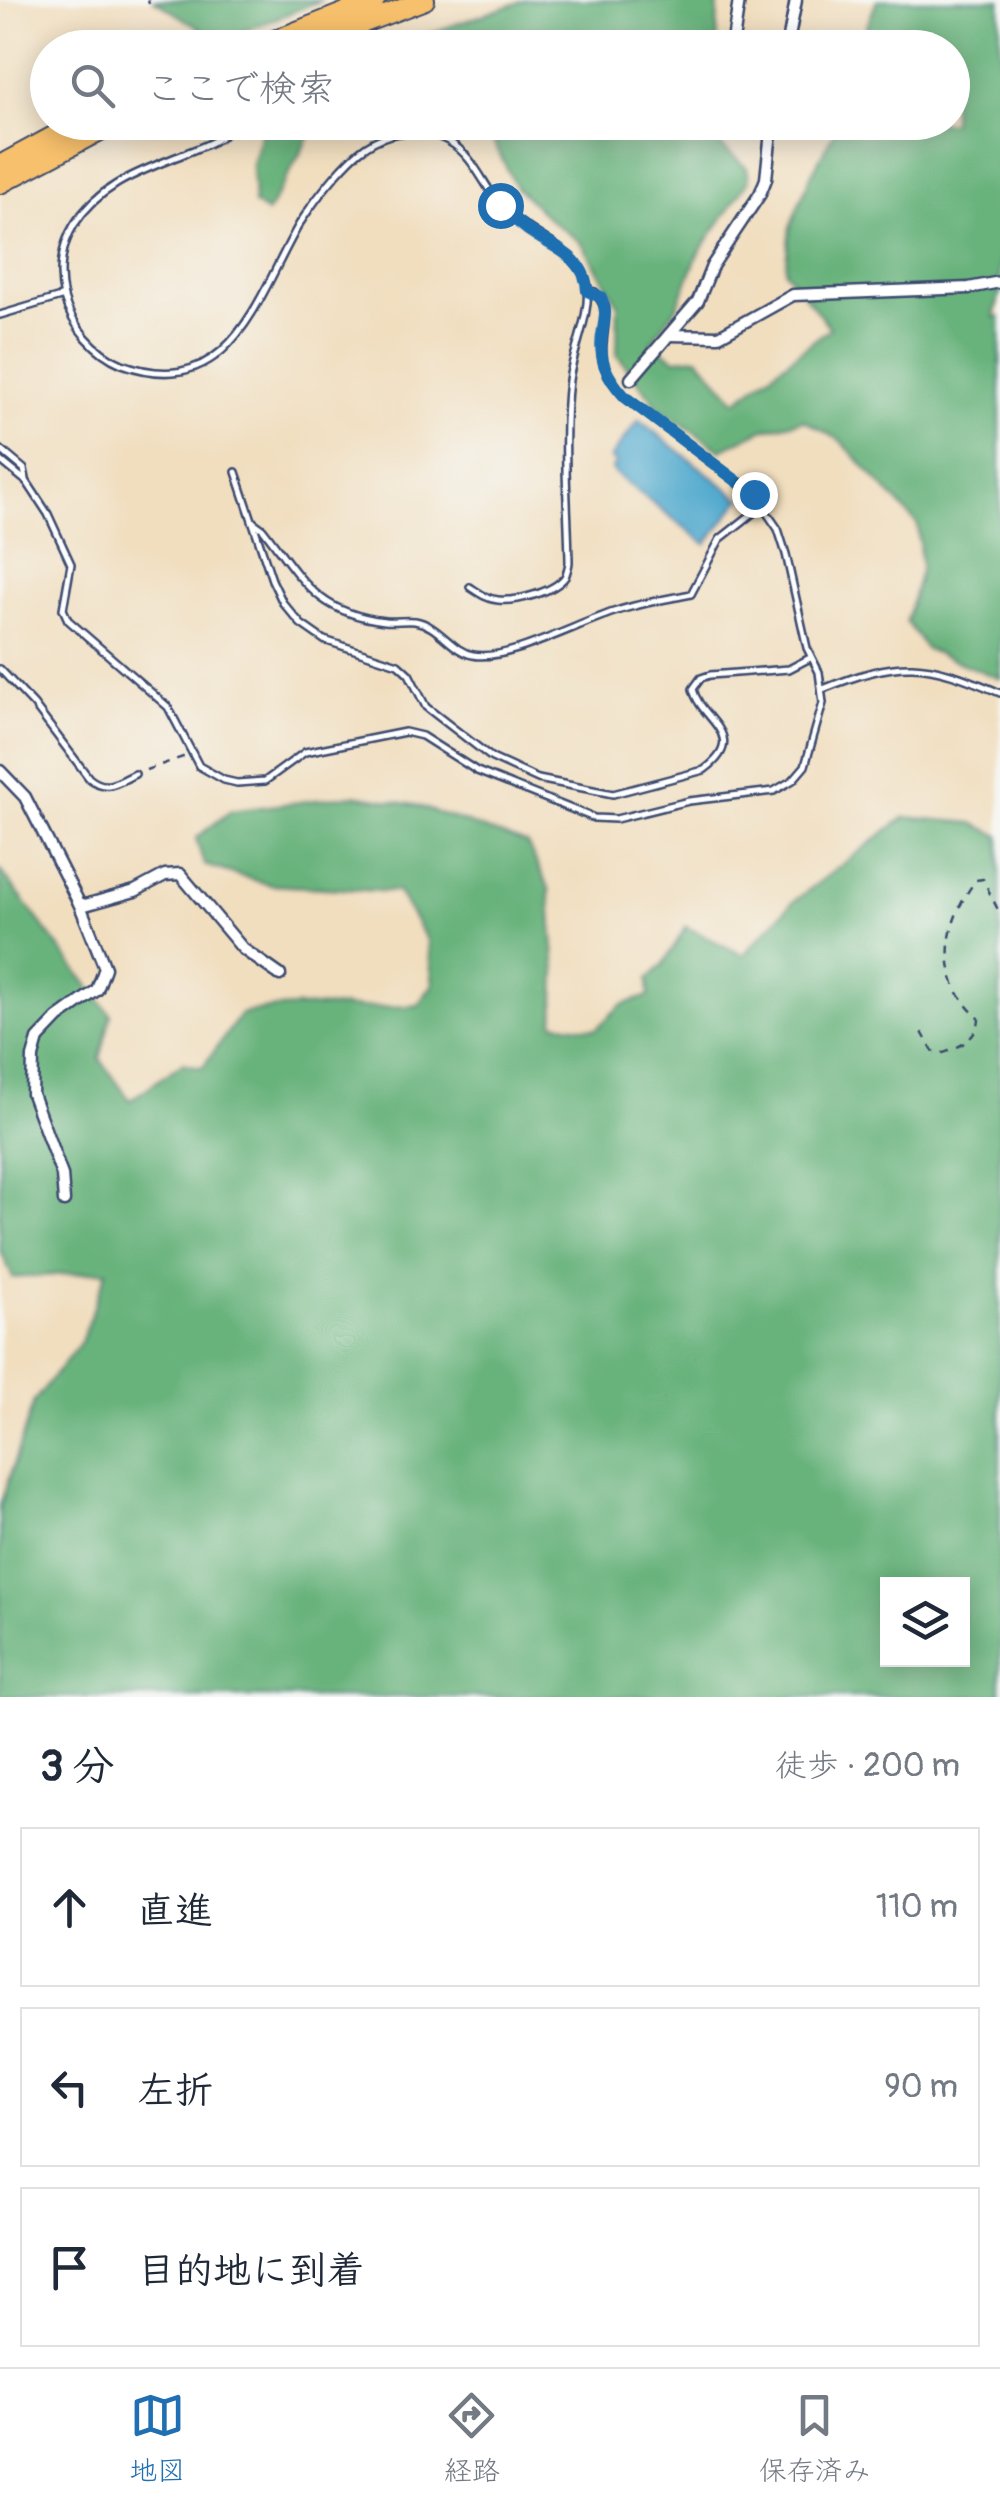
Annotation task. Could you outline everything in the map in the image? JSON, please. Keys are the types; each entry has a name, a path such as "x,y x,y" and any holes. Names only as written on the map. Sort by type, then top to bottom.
{"main road":[{"path":"300,30 376,0"},
{"path":"346,30 425,0"},
{"path":"0,165 46,140"},
{"path":"0,184 84,140"}],"street":[{"path":"735,30 739,0"},
{"path":"790,30 796,0"},
{"path":"631,379 698,302 712,266 760,194 770,140"},
{"path":"670,335 718,336 793,295 969,288 1000,282"},
{"path":"0,772 25,797 79,903 105,968 97,990 48,1028 38,1039 32,1057 32,1094 62,1176 64,1202"},
{"path":"79,903 85,906 165,875 180,874 243,950 280,975"}],"lane":[{"path":"215,140 123,178 93,200 70,231 61,264 64,296 76,327 114,360 134,368 170,372 217,357 241,333 300,223 324,190 359,150 378,140"},
{"path":"443,140 472,162 510,216 573,258 582,270 587,291 569,380 566,576 553,586 517,599 499,600 470,587"},
{"path":"0,460 27,482 48,514 72,564 63,608 68,620 168,707 192,754 210,774 237,783 265,780 306,752 404,732 422,736 477,771 575,812 616,819 689,802 774,791 793,780 805,766 823,703 820,672 810,658 778,529 754,494 625,397 609,379 600,350 605,306 595,292 587,291"},
{"path":"0,315 64,296"},
{"path":"0,449 24,469 27,482"},
{"path":"236,472 282,602 301,624 324,640 398,664 441,721 492,758 538,778 613,794 704,770 716,762 723,736 694,696 693,689 701,678 710,674 788,669 810,658"},
{"path":"250,520 263,529 324,603 341,612 433,627 471,655 492,656 509,655 539,639 618,610 691,594 720,538 762,506"},
{"path":"823,689 871,672 929,666 1000,693"},
{"path":"0,669 34,705 88,778 99,786 110,786 134,774"}],"path":[{"path":"134,774 192,754"},
{"path":"922,1032 932,1050 940,1054 954,1050 980,1026 979,1018 964,1005 955,988 950,934 958,904 976,880 983,879 1000,914"}],"green space":[{"path":"154,0 322,0 247,30 202,30"},
{"path":"526,0 718,0 717,30 439,30"},
{"path":"877,0 1000,0 1000,291 994,317 1000,317 1000,679 926,649 906,621 921,568 918,525 841,441 804,420 762,430 721,450 661,410 617,355 618,304 582,243 549,219 516,187 492,140 718,140 747,168 749,180 698,254 677,307 651,342 675,359 698,357 736,401 830,328 785,271 790,227 830,140 970,140 970,30 866,30"},
{"path":"259,140 308,140 267,213 254,204 252,164"},
{"path":"354,795 415,805 527,844 549,888 556,972 554,1023 596,1029 621,1005 649,996 648,979 663,965 686,927 743,955 793,902 905,817 973,823 1000,836 1000,1697 0,1697 0,1506 34,1401 81,1342 107,1271 13,1278 0,1250 0,870 111,1015 100,1059 130,1100 183,1063 202,1068 241,1014 285,1008 418,1005 433,984 427,940 398,892 271,885 204,865 196,838 231,811"}],"water":[{"path":"639,420 741,499 706,544 614,473 616,463 610,458"}],"route":[{"path":"500,205 521,226 573,258 582,270 587,291 601,297 606,317 600,350 609,379 625,397 754,494"}]}
